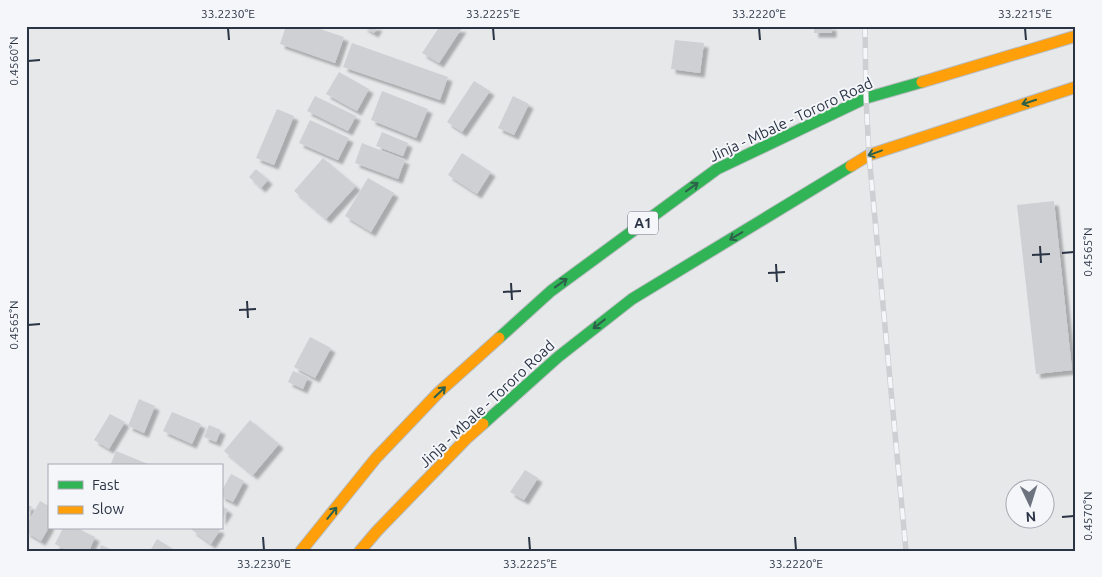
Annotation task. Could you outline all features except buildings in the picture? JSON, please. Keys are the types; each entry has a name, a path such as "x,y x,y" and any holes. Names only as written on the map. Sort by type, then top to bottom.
{"highway":[{"name":"Jinja - Mbale - Tororo Road","path":"301,551 376,458 439,392 551,291 717,169 866,98 1076,36"},
{"name":"Jinja - Mbale - Tororo Road","path":"360,551 466,439 558,357 632,299 869,155 1076,87"}],"railway":[{"path":"865,26 869,155 906,551"}],"traffic: fast":[{"path":"499,338 551,291 717,169 866,98 922,82"},
{"path":"483,424 558,357 632,299 851,166"}],"traffic: slow":[{"path":"922,82 1076,36"},
{"path":"851,166 869,155 1076,87"},
{"path":"301,551 376,458 439,392 499,338"},
{"path":"360,551 466,439 483,424"}]}
